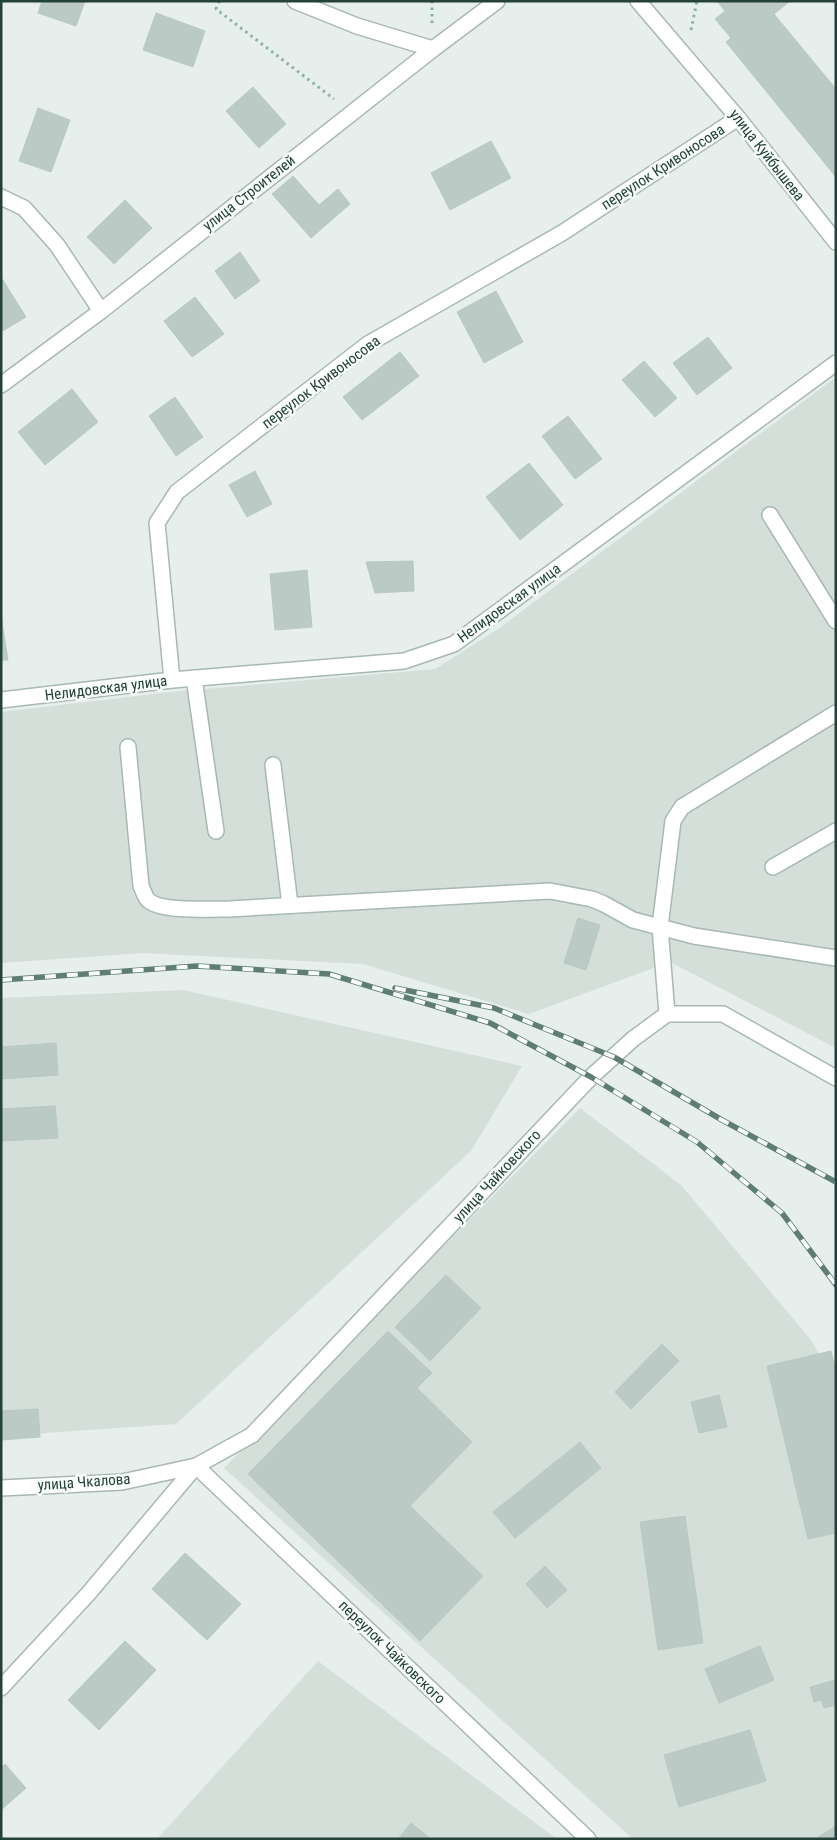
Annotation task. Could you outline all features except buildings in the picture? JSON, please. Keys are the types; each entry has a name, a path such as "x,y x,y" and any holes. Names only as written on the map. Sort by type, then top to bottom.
{"street":[{"path":"294,1 356,26 433,48"},
{"name":"улица Строителей","path":"1,385 101,311 433,48 497,1"},
{"name":"улица Куйбышева","path":"638,1 738,118 836,242"},
{"name":"переулок Кривоносова","path":"172,680 157,523 177,492 368,344 562,233 738,118"},
{"path":"1,197 24,208 50,238 101,311"},
{"name":"Нелидовская улица","path":"1,700 172,680 404,661 454,644 836,363"},
{"path":"770,515 836,621"},
{"path":"194,678 216,831"},
{"path":"834,718 682,807 673,821 660,927 667,1014 723,1014 836,1078"},
{"path":"128,747 141,886 148,900 158,906 229,909 550,891 592,899 634,920 694,936 836,958"},
{"path":"273,765 290,905"},
{"path":"773,867 836,832"},
{"name":"улица Чайковского","path":"196,1466 252,1435 591,1077 633,1038 667,1014"},
{"path":"1,1688 88,1594 196,1466"},
{"name":"улица Чкалова","path":"1,1488 122,1482 196,1466"},
{"name":"переулок Чайковского","path":"196,1466 588,1839"}],"path":[{"path":"219,1 216,9 351,113"},
{"path":"690,30 697,1"}],"shaded area":[{"path":"836,377 836,1048 670,962 529,1014 363,964 143,953 1,963 1,712 170,692 435,669 498,629"},
{"path":"183,990 522,1066 471,1151 176,1424 1,1436 1,998"},
{"path":"580,1108 681,1185 812,1341 836,1385 836,1839 633,1839 224,1468"},
{"path":"318,1661 557,1839 157,1839"}],"railway":[{"path":"1,980 197,966 329,974 490,1023 591,1077 697,1142 782,1213 836,1285"},
{"path":"395,988 494,1008 614,1057 722,1120 836,1182"}]}
